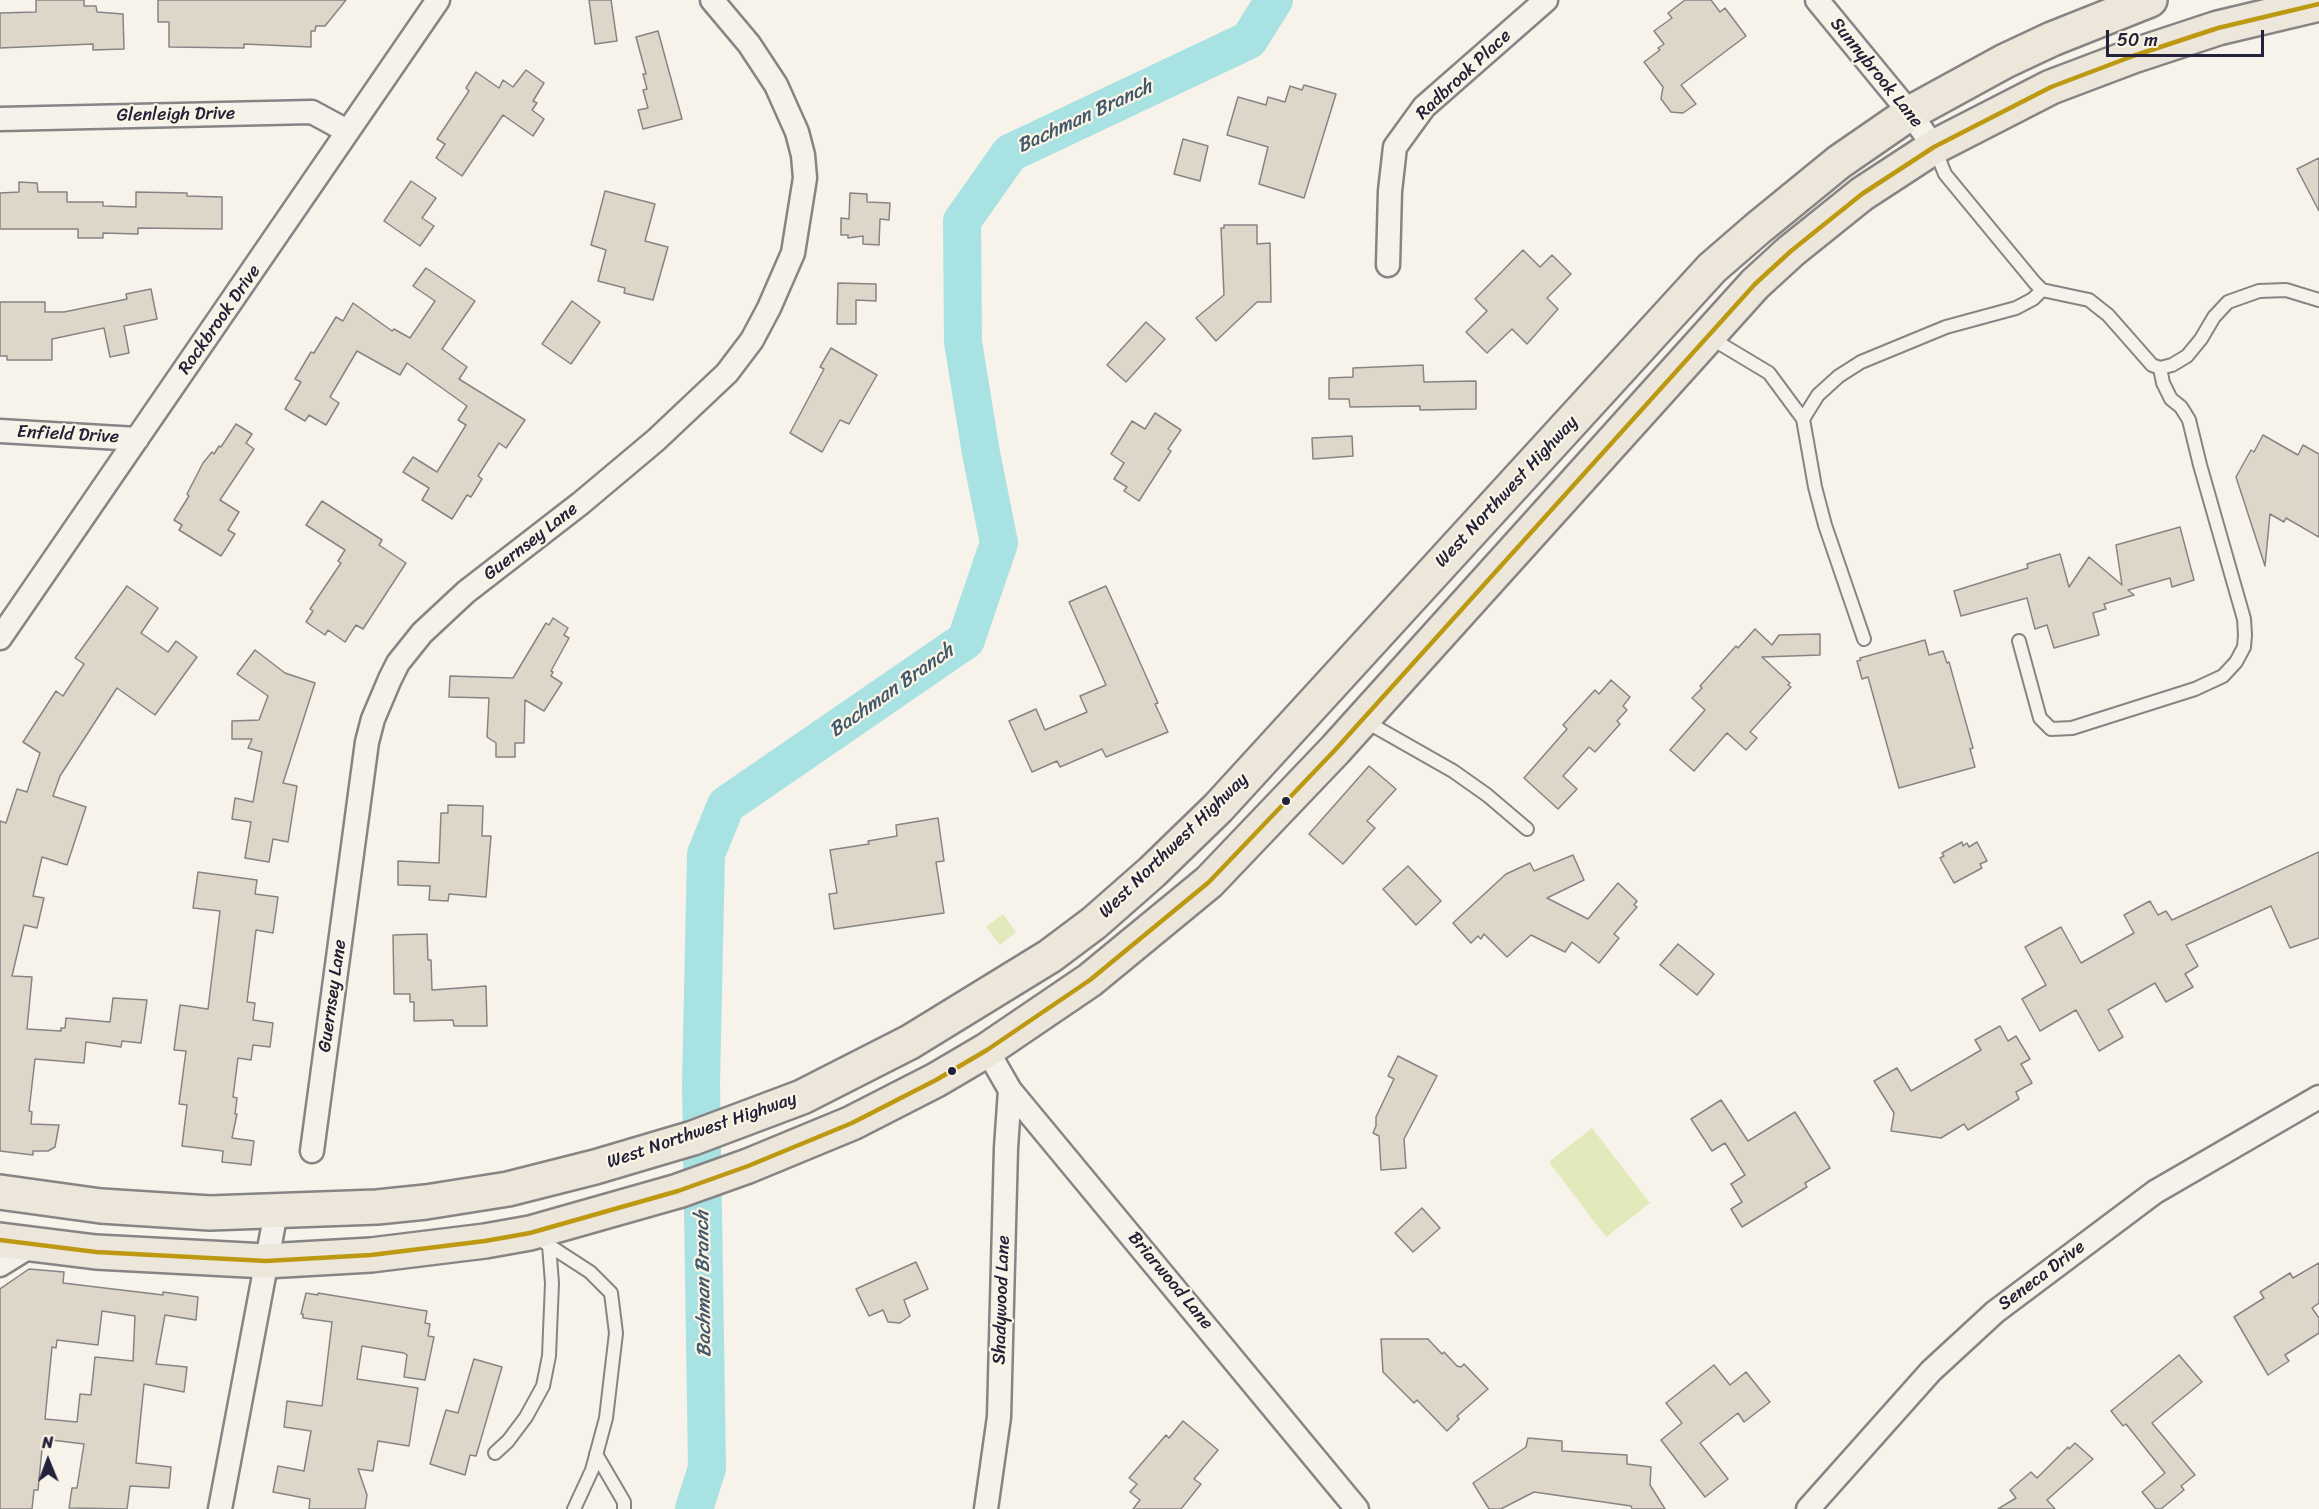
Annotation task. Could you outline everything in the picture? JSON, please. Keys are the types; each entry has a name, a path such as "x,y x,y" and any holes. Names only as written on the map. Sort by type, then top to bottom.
{"main road":[{"name":"West Northwest Highway","path":"0,1192 101,1206 210,1213 377,1207 508,1189 595,1167 693,1138 802,1097 900,1048 1050,956 1094,923 1152,872 1218,808 1712,268 1830,170 1910,113 2052,39 2150,0"},
{"path":"0,1240 96,1252 266,1261 395,1253 545,1234 748,1166 852,1124 987,1050 1090,980 1209,882 1335,750 1755,284 1791,251 1862,194 1934,147 2051,87 2133,56 2218,28 2319,4"},
{"path":"1416,591 1449,622"},
{"path":"964,1010 987,1050"}],"street":[{"name":"Rockbrook Drive","path":"0,639 438,0"},
{"name":"Guernsey Lane","path":"312,1151 367,742 373,718 398,663 422,633 466,592 581,503 648,447 727,373 752,340 793,253 805,178 803,155 797,132 776,85 749,44 712,0"},
{"name":"Radbrook Place","path":"1388,265 1390,191 1395,147 1424,107 1546,0"},
{"name":"Sunnybrook Lane","path":"1817,0 1910,113 1934,147"},
{"name":"Glenleigh Drive","path":"0,119 312,112 347,131"},
{"name":"Enfield Drive","path":"0,431 137,439"},
{"name":"Briarwood Lane","path":"987,1050 1010,1090 1358,1509"},
{"name":"Shadywood Lane","path":"986,1509 999,1417 1010,1090"},
{"name":"Seneca Drive","path":"1808,1509 1931,1371 1995,1312 2155,1192 2319,1097"},
{"path":"220,1509 276,1212"},
{"path":"0,1265 34,1244"}],"lane":[{"path":"1934,147 1945,174 2042,290 2089,300 2108,315 2144,357 2160,368 2163,383 2171,399 2181,407 2189,420 2244,619 2246,635 2244,647 2236,662 2223,676 2195,689 2072,728 2051,729 2040,718 2019,641"},
{"path":"1803,419 1818,395 1839,376 1861,362 1946,327 2016,308 2033,299 2042,290"},
{"path":"2160,368 2172,365 2187,356 2201,339 2214,317 2228,302 2259,291 2286,290 2319,300"},
{"path":"1708,336 1770,373 1803,419 1815,488 1825,525 1864,639"},
{"path":"1361,719 1453,771 1487,795 1527,829"},
{"path":"495,1453 508,1442 526,1417 543,1386 549,1356 552,1283 545,1234"},
{"path":"545,1234 611,1293 616,1333 606,1418 592,1470 574,1509"},
{"path":"596,1454 624,1502 624,1509"}],"green space":[{"path":"1003,914 1016,932 1000,945 986,927"},
{"path":"1592,1128 1650,1203 1606,1237 1549,1162"}],"building":[{"path":"36,0 84,0 84,6 96,6 97,12 123,14 124,49 93,50 93,44 0,48 0,13 36,12"},
{"path":"158,0 346,0 325,26 316,26 315,31 311,31 311,47 244,44 244,48 169,47 169,22 158,22"},
{"path":"589,0 611,0 617,41 595,44"},
{"path":"1685,0 1711,0 1720,12 1725,8 1746,36 1681,85 1696,104 1683,113 1671,112 1661,99 1663,87 1644,62 1664,44 1654,31 1672,18 1668,13"},
{"path":"658,31 682,119 643,129 638,110 648,108 643,90 647,89 643,74 646,74 636,37"},
{"path":"526,70 544,83 533,101 537,103 532,110 544,119 533,136 503,115 462,176 436,158 445,144 437,139 469,91 466,88 476,72 499,88 503,80 513,87"},
{"path":"1304,85 1336,94 1304,198 1259,184 1268,147 1227,135 1238,97 1266,105 1268,97 1285,102 1290,86 1302,90"},
{"path":"1183,139 1208,146 1200,181 1174,174"},
{"path":"2319,158 2319,211 2297,169"},
{"path":"411,181 436,198 422,218 434,226 420,246 384,221"},
{"path":"19,182 37,183 38,192 67,192 67,202 103,202 103,206 136,207 136,192 187,193 187,196 222,197 222,229 138,228 138,234 103,233 103,238 78,238 78,229 0,229 0,193 19,192"},
{"path":"605,191 655,204 645,241 668,247 653,300 624,293 625,288 598,281 606,250 591,245"},
{"path":"850,193 867,194 867,202 890,203 889,220 880,219 879,245 863,244 863,236 848,238 848,235 841,235 841,218 849,219"},
{"path":"1224,225 1257,225 1257,244 1270,243 1271,302 1257,302 1216,341 1196,318 1224,295 1221,228 1224,228"},
{"path":"1523,250 1540,267 1552,255 1571,274 1547,298 1558,309 1527,344 1512,329 1487,353 1466,332 1487,311 1475,299"},
{"path":"426,268 475,301 442,349 467,367 459,379 525,420 506,448 499,443 478,476 482,479 471,497 467,495 452,519 422,500 429,488 403,472 413,457 437,472 466,425 458,420 467,406 407,363 400,375 357,351 330,397 339,403 326,425 309,415 305,421 285,409 301,382 295,379 311,352 314,353 336,317 343,321 353,303 392,331 394,329 410,338 435,301 413,286"},
{"path":"838,283 876,284 876,301 856,300 856,324 837,324"},
{"path":"151,289 157,319 124,326 129,353 110,357 104,328 52,339 52,360 7,360 7,356 0,356 0,302 45,302 45,312 64,312 127,299 126,294"},
{"path":"572,301 600,322 571,364 542,344"},
{"path":"1146,322 1165,339 1126,382 1107,365"},
{"path":"831,348 877,375 849,424 840,420 822,452 790,433 824,369 820,367"},
{"path":"1423,365 1424,382 1476,381 1476,409 1420,410 1420,406 1350,407 1349,399 1329,399 1329,378 1353,377 1353,368"},
{"path":"1155,413 1181,430 1168,449 1171,451 1139,501 1124,491 1127,487 1114,479 1124,463 1111,454 1132,421 1145,429"},
{"path":"236,424 252,434 246,443 254,449 220,500 239,512 228,530 235,534 221,556 179,530 182,525 174,520 189,496 187,494 203,463 212,452 214,454 219,446 221,447"},
{"path":"2263,435 2298,455 2303,445 2319,454 2319,537 2286,518 2284,522 2270,514 2265,566 2236,477 2251,450 2254,452"},
{"path":"1352,436 1353,456 1313,459 1312,438"},
{"path":"322,501 382,540 379,545 406,563 363,629 356,625 345,642 328,630 325,635 306,622 313,611 310,609 341,563 338,561 345,550 306,525"},
{"path":"2180,527 2194,580 2172,587 2170,578 2128,590 2134,595 2104,604 2106,609 2093,613 2099,635 2054,648 2047,625 2035,629 2027,598 1961,616 1954,591 2028,568 2027,564 2060,554 2069,587 2089,557 2122,585 2116,545"},
{"path":"127,586 158,608 141,633 168,652 176,641 197,657 155,715 117,688 60,776 53,796 86,807 67,865 42,857 33,896 44,898 37,928 24,925 12,976 32,977 27,1029 61,1031 61,1028 65,1028 66,1018 110,1022 113,998 147,1000 141,1043 122,1041 121,1047 86,1042 84,1063 35,1059 29,1111 32,1112 31,1124 59,1125 55,1147 48,1151 33,1151 33,1155 0,1151 0,821 6,823 17,789 27,792 40,753 23,742 56,691 63,696 84,664 75,658"},
{"path":"1106,586 1158,703 1155,704 1168,732 1106,757 1102,749 1060,767 1057,761 1032,772 1009,721 1036,709 1045,730 1087,712 1080,696 1106,685 1069,602"},
{"path":"553,618 568,628 564,635 569,638 551,671 553,672 551,676 562,683 544,711 525,700 524,743 515,743 515,757 496,757 496,743 487,737 489,698 449,697 450,676 513,678 546,623 549,625"},
{"path":"1755,629 1772,645 1779,635 1820,634 1820,655 1762,657 1790,683 1788,685 1791,687 1750,732 1757,738 1746,750 1727,733 1694,771 1670,750 1705,710 1692,698 1736,646 1738,648"},
{"path":"1925,640 1929,655 1943,651 1947,663 1949,662 1973,748 1970,749 1975,767 1899,788 1868,677 1862,679 1857,661 1861,660 1860,658"},
{"path":"255,650 285,673 315,683 283,783 297,786 288,842 273,839 269,862 245,858 251,822 232,819 235,798 253,802 262,752 248,748 252,739 232,739 232,721 259,720 268,696 237,674"},
{"path":"1611,680 1630,697 1623,706 1627,710 1617,721 1620,724 1595,752 1589,747 1563,776 1577,789 1558,809 1524,778 1567,729 1563,725 1595,690 1599,694"},
{"path":"1369,766 1396,789 1367,821 1375,828 1343,864 1309,834"},
{"path":"448,805 483,806 482,836 491,836 486,897 449,894 448,901 429,900 430,886 398,885 398,861 439,863 441,813 448,813"},
{"path":"938,818 944,861 936,862 944,913 834,929 829,894 837,893 830,850 869,844 868,841 897,836 896,825"},
{"path":"1962,842 1963,846 1967,843 1969,847 1977,842 1987,861 1980,864 1982,868 1954,883 1940,858 1944,856 1942,853"},
{"path":"2319,852 2319,938 2290,948 2271,906 2186,945 2198,966 2185,974 2193,987 2166,1002 2155,983 2108,1010 2123,1037 2099,1051 2076,1010 2040,1031 2022,999 2046,985 2025,947 2061,927 2081,963 2134,933 2124,915 2150,901 2158,915 2166,911 2172,920"},
{"path":"1573,855 1584,880 1547,898 1588,919 1618,883 1637,901 1634,905 1637,907 1614,934 1619,938 1599,963 1572,942 1565,952 1531,935 1507,957 1484,934 1481,939 1478,936 1471,943 1453,923 1506,874 1530,863 1534,871"},
{"path":"1408,866 1441,901 1416,925 1383,889"},
{"path":"198,872 257,880 255,894 278,897 273,933 256,930 247,1002 255,1003 253,1020 273,1023 270,1047 253,1045 251,1060 238,1058 233,1097 237,1098 235,1114 237,1114 232,1138 254,1141 251,1165 222,1162 223,1151 182,1146 187,1105 179,1104 186,1051 174,1050 180,1005 208,1009 220,911 193,908"},
{"path":"427,934 432,990 486,986 487,1026 454,1026 453,1020 414,1021 414,1002 410,1002 410,994 394,994 393,935"},
{"path":"1678,944 1714,974 1697,995 1660,965"},
{"path":"2000,1026 2008,1041 2016,1036 2030,1059 2021,1064 2032,1083 2016,1092 2019,1099 1968,1130 1964,1124 1941,1138 1891,1131 1894,1113 1874,1081 1897,1068 1911,1091 1981,1050 1975,1040"},
{"path":"1398,1056 1437,1076 1404,1139 1406,1168 1381,1170 1379,1136 1373,1133 1376,1117 1394,1079 1388,1076"},
{"path":"1721,1100 1748,1141 1795,1112 1830,1168 1805,1183 1807,1187 1742,1227 1731,1209 1742,1202 1731,1184 1745,1175 1725,1143 1712,1151 1691,1119"},
{"path":"1422,1208 1440,1228 1413,1252 1395,1233"},
{"path":"916,1262 928,1289 904,1300 910,1316 900,1323 888,1322 883,1310 869,1316 856,1289"},
{"path":"2319,1263 2319,1303 2312,1308 2319,1318 2319,1333 2285,1355 2289,1361 2268,1375 2234,1317 2264,1298 2260,1292 2290,1273 2293,1278"},
{"path":"29,1269 64,1272 63,1283 198,1297 196,1320 165,1315 156,1364 187,1367 184,1392 144,1384 136,1463 171,1467 169,1488 130,1486 127,1509 69,1508 72,1488 77,1488 84,1444 43,1439 38,1490 34,1490 32,1509 0,1509 0,1289","holes":["102,1311 135,1316 133,1361 95,1357 91,1395 80,1394 77,1422 45,1419 52,1347 56,1348 57,1340 98,1345"]},
{"path":"306,1293 427,1311 425,1323 430,1324 428,1336 434,1337 425,1380 404,1377 407,1355 404,1353 362,1346 357,1379 418,1388 409,1446 378,1441 373,1471 358,1469 367,1495 365,1509 309,1509 310,1499 273,1492 278,1466 304,1471 311,1431 284,1427 287,1401 322,1406 332,1322 303,1318 301,1314"},
{"path":"1381,1339 1428,1339 1457,1366 1461,1367 1464,1364 1488,1389 1457,1416 1459,1419 1447,1431 1417,1400 1414,1403 1383,1372"},
{"path":"2179,1355 2202,1382 2152,1423 2195,1475 2181,1486 2184,1490 2161,1509 2156,1509 2142,1492 2165,1473 2126,1424 2123,1426 2111,1411"},
{"path":"474,1359 502,1367 476,1456 470,1455 465,1475 430,1464 446,1410 458,1413"},
{"path":"1714,1365 1730,1385 1746,1372 1770,1402 1744,1422 1738,1413 1700,1443 1728,1479 1705,1497 1661,1440 1682,1423 1666,1403"},
{"path":"1183,1421 1218,1450 1194,1479 1201,1484 1181,1509 1133,1509 1140,1500 1130,1492 1137,1484 1129,1478 1166,1435 1169,1438"},
{"path":"1528,1438 1562,1441 1562,1451 1627,1455 1627,1464 1651,1467 1650,1485 1665,1509 1632,1509 1631,1506 1534,1492 1501,1509 1489,1509 1473,1483 1526,1447"},
{"path":"2075,1443 2093,1459 2047,1500 2055,1509 1998,1509 2016,1498 2010,1490 2031,1472 2037,1478 2068,1447 2069,1449"}],"waterway":[{"name":"Bachman Branch","path":"694,1509 707,1468 701,1084 706,854 726,805 966,640 999,543 981,453 963,342 962,221 1010,153 1249,40 1274,0"}],"transit line":[{"path":"0,1240 96,1252 266,1261 371,1255 485,1241 530,1233 678,1191 748,1166 852,1123 936,1080 987,1050 1090,980 1209,882 1335,750 1755,284 1791,251 1862,194 1934,147 2051,87 2133,56 2218,28 2319,4"}]}
